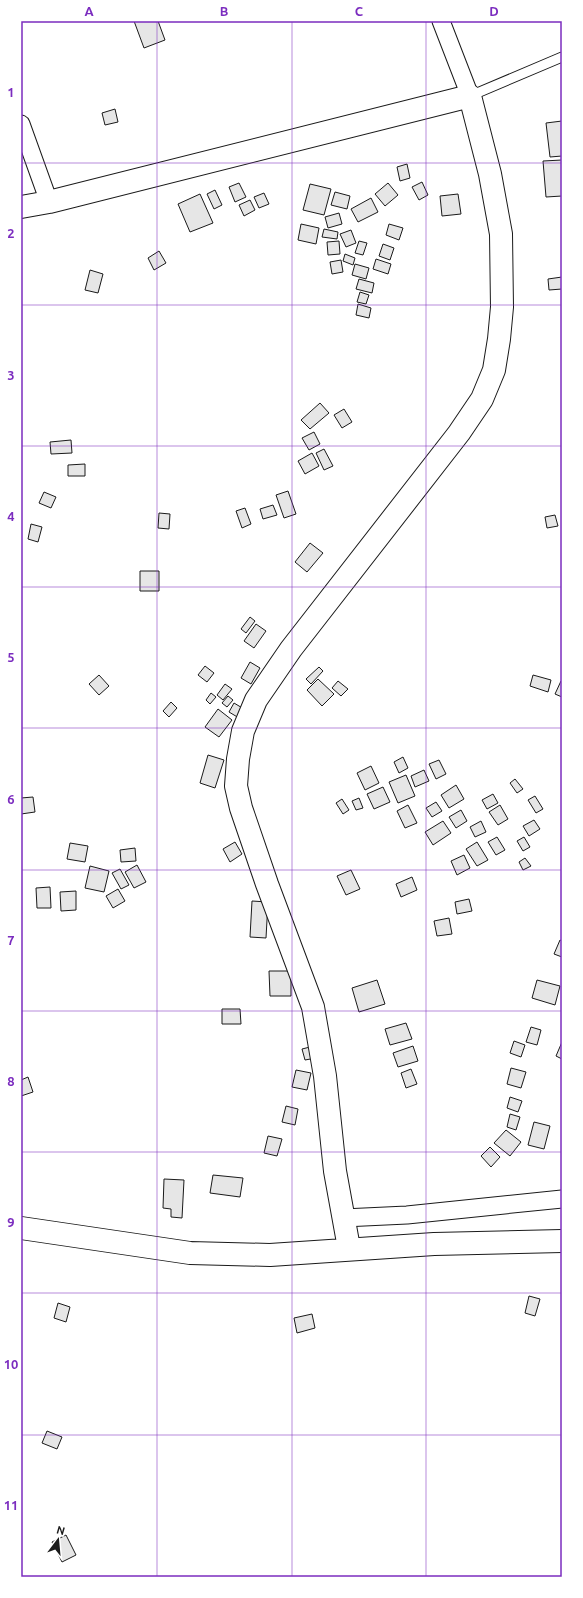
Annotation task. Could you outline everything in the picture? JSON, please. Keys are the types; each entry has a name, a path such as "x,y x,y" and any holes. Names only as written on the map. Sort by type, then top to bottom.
{"street":[{"path":"349,1248 343,1218 325,1076 313,1007 267,884 241,808 236,786 238,759 243,731 256,700 291,649 459,433 482,399 494,370 502,307 502,234 490,174 470,96 441,21"},
{"path":"21,207 49,202 470,96"},
{"path":"21,124 49,202"},
{"path":"343,1218 407,1215 562,1199"},
{"path":"21,1228 190,1253 270,1255 349,1248 434,1244 562,1241"}],"lane":[{"path":"470,96 562,57"}],"building":[{"path":"134,21 158,21 165,40 144,48"},
{"path":"115,109 118,122 105,125 102,113"},
{"path":"562,121 562,156 550,157 546,123"},
{"path":"562,160 562,196 546,197 543,161"},
{"path":"407,164 410,178 400,181 397,167"},
{"path":"422,182 428,195 419,200 412,187"},
{"path":"239,183 246,197 235,202 229,187"},
{"path":"388,183 398,195 385,206 375,194"},
{"path":"310,184 331,189 324,215 303,210"},
{"path":"215,190 222,205 214,209 207,194"},
{"path":"335,192 350,196 347,209 331,205"},
{"path":"264,193 269,204 259,208 254,197"},
{"path":"200,194 213,223 190,232 178,204"},
{"path":"458,194 461,214 442,216 440,196"},
{"path":"371,198 378,212 358,222 351,209"},
{"path":"250,200 255,210 244,216 239,205"},
{"path":"339,213 342,224 328,228 325,217"},
{"path":"301,224 319,228 316,244 298,240"},
{"path":"389,224 403,228 399,240 386,235"},
{"path":"324,229 338,232 337,239 322,237"},
{"path":"351,230 356,243 346,247 340,234"},
{"path":"339,241 340,254 328,255 327,242"},
{"path":"359,241 367,243 363,255 355,253"},
{"path":"383,244 394,248 390,260 379,256"},
{"path":"159,251 166,263 154,270 148,258"},
{"path":"345,254 355,258 353,265 343,261"},
{"path":"376,259 391,264 388,274 373,269"},
{"path":"341,260 343,272 332,274 330,262"},
{"path":"355,264 369,268 366,279 352,275"},
{"path":"90,270 103,274 98,293 85,290"},
{"path":"562,277 562,289 549,290 548,279"},
{"path":"359,279 374,283 372,293 356,289"},
{"path":"360,292 369,295 366,304 357,302"},
{"path":"358,304 371,308 369,318 356,315"},
{"path":"320,403 329,413 310,429 301,420"},
{"path":"344,409 352,422 342,428 334,415"},
{"path":"314,432 320,444 309,450 302,438"},
{"path":"71,440 72,453 51,454 50,442"},
{"path":"324,449 333,466 324,470 316,453"},
{"path":"312,453 319,466 305,474 298,461"},
{"path":"85,464 85,476 68,476 68,465"},
{"path":"288,491 296,514 284,518 276,495"},
{"path":"44,492 56,497 51,508 39,503"},
{"path":"273,505 277,515 263,519 260,509"},
{"path":"245,508 251,524 242,528 236,511"},
{"path":"159,513 170,514 169,529 158,528"},
{"path":"555,515 558,526 547,528 545,517"},
{"path":"31,524 42,527 38,542 28,539"},
{"path":"310,543 323,553 307,572 295,562"},
{"path":"140,571 159,571 159,591 140,591"},
{"path":"250,617 255,621 246,633 241,629"},
{"path":"256,624 266,631 254,648 244,641"},
{"path":"250,662 260,668 251,684 241,678"},
{"path":"205,666 214,673 207,682 198,675"},
{"path":"319,667 323,671 311,684 306,679"},
{"path":"99,675 109,686 99,695 89,684"},
{"path":"533,675 551,680 548,692 530,686"},
{"path":"318,679 334,694 322,706 307,690"},
{"path":"338,681 348,689 341,696 332,688"},
{"path":"561,681 562,682 562,697 555,694"},
{"path":"225,684 232,689 223,700 217,695"},
{"path":"211,693 216,697 210,704 206,700"},
{"path":"228,696 233,700 227,707 222,703"},
{"path":"171,702 177,708 169,717 163,711"},
{"path":"234,703 244,709 239,718 229,712"},
{"path":"218,709 232,720 219,737 205,727"},
{"path":"208,755 224,760 215,788 200,783"},
{"path":"403,757 408,768 399,773 394,762"},
{"path":"439,760 446,774 436,779 429,764"},
{"path":"371,766 379,783 365,790 357,773"},
{"path":"424,770 429,781 415,787 411,776"},
{"path":"406,775 415,796 398,803 389,782"},
{"path":"515,779 523,789 517,793 510,783"},
{"path":"456,785 464,799 449,808 441,795"},
{"path":"383,787 390,802 374,809 367,794"},
{"path":"493,794 498,803 487,809 482,800"},
{"path":"535,796 543,809 536,813 528,800"},
{"path":"33,797 35,812 21,814 21,798"},
{"path":"359,798 363,808 356,810 352,801"},
{"path":"342,799 349,810 343,814 336,803"},
{"path":"436,802 442,811 432,817 426,808"},
{"path":"408,805 417,823 405,828 397,811"},
{"path":"500,805 508,819 498,825 489,812"},
{"path":"461,810 467,821 456,828 449,817"},
{"path":"534,820 540,829 529,836 523,826"},
{"path":"443,821 451,833 433,845 425,832"},
{"path":"481,821 486,832 475,837 470,827"},
{"path":"497,837 505,850 496,855 488,842"},
{"path":"524,837 530,847 523,851 517,841"},
{"path":"235,842 242,854 230,862 223,849"},
{"path":"477,842 488,860 477,866 466,849"},
{"path":"70,843 88,846 85,862 67,859"},
{"path":"135,848 136,861 121,862 120,850"},
{"path":"464,855 470,868 457,875 451,861"},
{"path":"525,858 531,866 523,870 519,862"},
{"path":"137,865 146,882 134,888 125,872"},
{"path":"90,866 109,871 104,892 85,888"},
{"path":"120,869 129,885 121,889 112,873"},
{"path":"351,870 360,889 346,895 337,876"},
{"path":"412,877 417,890 401,897 396,884"},
{"path":"50,887 51,908 37,908 36,888"},
{"path":"118,889 125,901 113,908 106,896"},
{"path":"76,891 76,910 61,911 60,892"},
{"path":"469,899 472,911 457,914 455,902"},
{"path":"252,901 268,902 266,938 250,937"},
{"path":"449,918 452,934 437,936 434,921"},
{"path":"560,940 562,941 562,957 554,954"},
{"path":"269,971 291,971 291,996 270,996"},
{"path":"377,980 385,1004 359,1012 352,988"},
{"path":"537,980 560,986 555,1005 532,998"},
{"path":"222,1009 240,1009 241,1024 222,1024"},
{"path":"406,1023 412,1039 390,1045 385,1029"},
{"path":"531,1027 541,1030 537,1045 526,1042"},
{"path":"514,1041 525,1045 521,1057 510,1053"},
{"path":"562,1042 562,1059 556,1056"},
{"path":"314,1046 316,1058 305,1060 302,1049"},
{"path":"413,1046 418,1061 398,1067 393,1053"},
{"path":"511,1068 526,1072 521,1088 507,1084"},
{"path":"411,1069 417,1084 406,1088 401,1073"},
{"path":"296,1070 311,1073 307,1090 292,1087"},
{"path":"28,1077 33,1092 21,1096 21,1080"},
{"path":"510,1097 522,1101 518,1112 507,1108"},
{"path":"286,1106 298,1109 295,1125 282,1122"},
{"path":"510,1114 520,1117 516,1130 507,1127"},
{"path":"534,1122 550,1126 544,1149 528,1145"},
{"path":"506,1130 521,1142 510,1156 494,1143"},
{"path":"268,1136 282,1139 277,1156 264,1153"},
{"path":"490,1147 500,1157 491,1167 481,1156"},
{"path":"213,1175 243,1178 240,1197 210,1193"},
{"path":"164,1179 184,1180 182,1218 171,1217 171,1209 163,1208"},
{"path":"529,1296 540,1299 535,1316 525,1313"},
{"path":"58,1303 70,1307 66,1322 54,1318"},
{"path":"312,1314 315,1328 297,1333 294,1318"},
{"path":"47,1431 62,1437 57,1449 42,1443"},
{"path":"66,1535 76,1555 62,1562 52,1542"}]}
